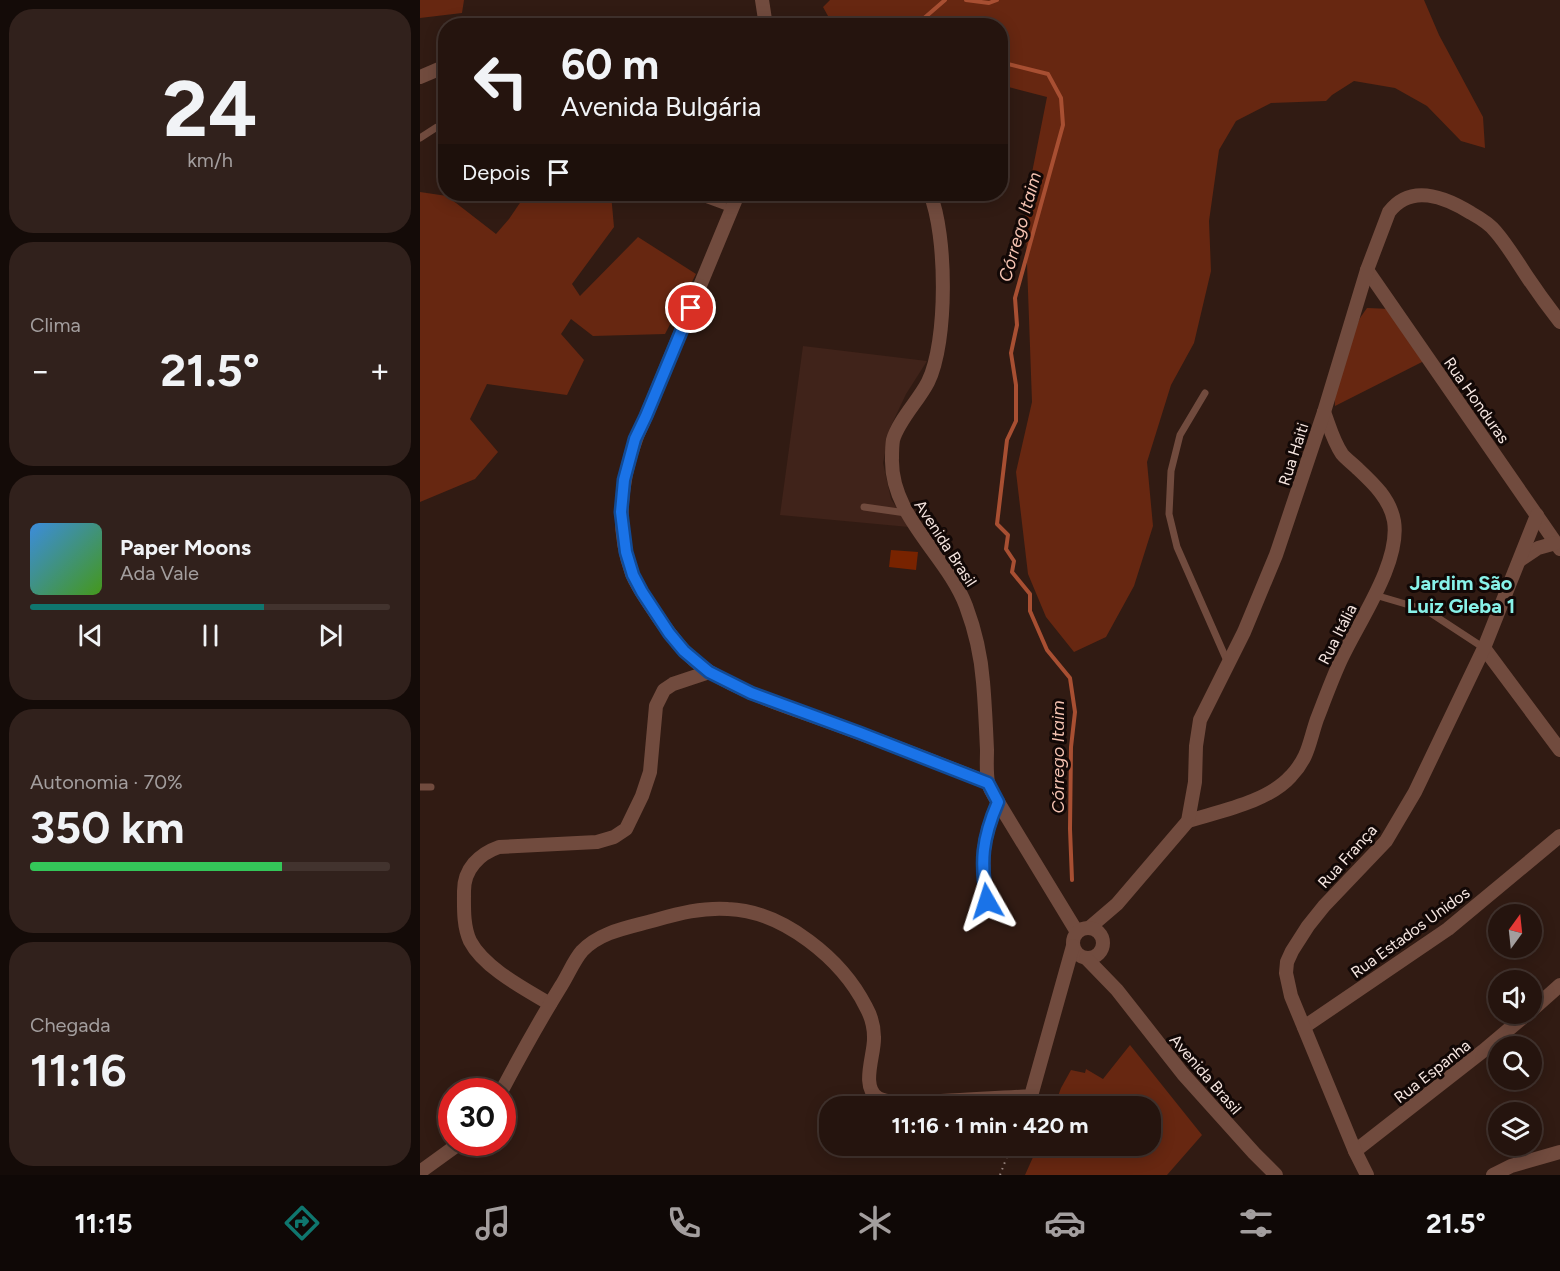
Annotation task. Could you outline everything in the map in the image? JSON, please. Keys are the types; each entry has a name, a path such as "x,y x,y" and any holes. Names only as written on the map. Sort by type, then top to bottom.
{"street":[{"path":"762,0 765,18"},
{"path":"420,77 438,69"},
{"name":"Rua Haiti","path":"1188,821 1195,782 1197,732 1200,720 1261,594 1276,555 1324,412 1367,270 1389,212 1395,204 1408,197 1422,194 1441,197 1481,219 1495,231 1560,322"},
{"path":"735,201 635,439 627,466 622,503 626,552 633,575 669,633 684,651 709,672 751,693 988,783"},
{"name":"Avenida Brasil","path":"932,201 939,231 942,279 939,341 928,381 893,440 893,479 900,501 950,575 965,603 974,629 983,678 988,783 998,802 1083,930"},
{"name":"Rua Honduras","path":"1367,270 1558,546"},
{"name":"Rua Itália","path":"1188,821 1259,798 1278,788 1291,777 1306,758 1317,720 1339,663 1382,579 1394,542 1395,531 1389,505 1360,470 1342,455 1324,412"},
{"name":"Rua França","path":"1367,1175 1292,996 1286,973 1287,962 1292,951 1324,906 1386,840 1415,792 1484,648 1537,515"},
{"path":"1520,560 1538,548 1558,546"},
{"path":"1484,648 1560,750"},
{"path":"550,1004 504,976 484,959 471,943 466,930 464,911 464,885 467,874 478,858 487,851 499,847 597,842 614,837 626,829 642,796 650,772 656,706 664,690 673,684 709,672"},
{"path":"987,901 983,848 989,822 998,802"},
{"path":"509,1078 582,951 597,938 679,913 706,909 730,909 753,913 779,922 801,935 852,983 867,1008 872,1023 874,1039 869,1083 877,1097 900,1103 1031,1096 1074,937 1117,904 1188,821"},
{"name":"Rua Estados Unidos","path":"1304,1027 1448,929 1560,836"},
{"path":"1073,946 1076,952 1086,958 1096,956 1102,947 1117,904"},
{"path":"1083,930 1097,931 1102,937 1102,947"},
{"name":"Avenida Brasil","path":"1102,947 1117,990"},
{"name":"Avenida Brasil","path":"1086,958 1117,990 1183,1074 1276,1175"},
{"path":"1542,1001 1560,985"},
{"name":"Rua Espanha","path":"1355,1151 1515,1024"},
{"path":"1493,1175 1511,1166 1560,1152"},
{"path":"420,1172 442,1156"}],"lane":[{"path":"420,138 438,127"},
{"path":"711,201 732,209"},
{"path":"1204,393 1180,435 1171,471 1170,514 1177,547 1228,663"},
{"path":"864,507 908,514"},
{"path":"1375,595 1426,610 1484,648"},
{"path":"420,787 431,787"}],"path":[{"path":"1000,1175 1007,1156"}],"shaded area":[{"path":"420,0 464,0 462,13 420,18"},
{"path":"830,0 1424,0 1439,35 1483,117 1485,148 1461,141 1427,106 1395,88 1354,81 1326,101 1271,103 1236,121 1219,150 1209,221 1211,271 1194,343 1171,385 1147,462 1153,526 1134,586 1106,637 1074,652 1046,617 1028,574 1016,472 1032,402 1025,208 1047,97 1008,87 1008,18 829,18 823,7"},
{"path":"420,192 438,195 438,201 453,201 496,234 521,201 612,201 614,227 572,284 580,296 638,237 696,274 665,334 593,336 571,319 561,334 584,360 567,395 487,384 470,419 498,452 475,479 420,502"},
{"path":"1367,308 1391,309 1424,361 1335,406 1334,387 1350,341"},
{"path":"803,346 927,361 906,394 890,428 883,463 891,499 909,527 780,515"},
{"path":"1130,1045 1202,1135 1167,1175 1025,1175 1034,1156 1161,1156 1161,1096 1058,1096 1071,1070 1085,1073 1086,1069 1103,1079"}],"building":[{"path":"891,550 918,552 916,570 889,567"}],"waterway":[{"name":"Córrego Itaim","path":"924,18 945,0"},
{"name":"Córrego Itaim","path":"966,0 989,3 997,0"},
{"name":"Córrego Itaim","path":"1008,64 1048,74 1061,98 1063,125 1015,298 1017,325 1011,353 1016,385 1016,421 1007,440 997,524 1008,535 1006,549 1014,561 1012,572 1030,594 1030,611 1047,650 1070,678 1075,712 1071,747 1072,880"}],"district":[{"name":"Jardim São Luiz Gleba 1","path":"1461,594"}],"route":[{"path":"691,308 635,439 627,466 621,512 626,552 633,575 669,633 684,651 709,672 751,693 988,783 998,802 989,822 983,848 987,901"}]}
